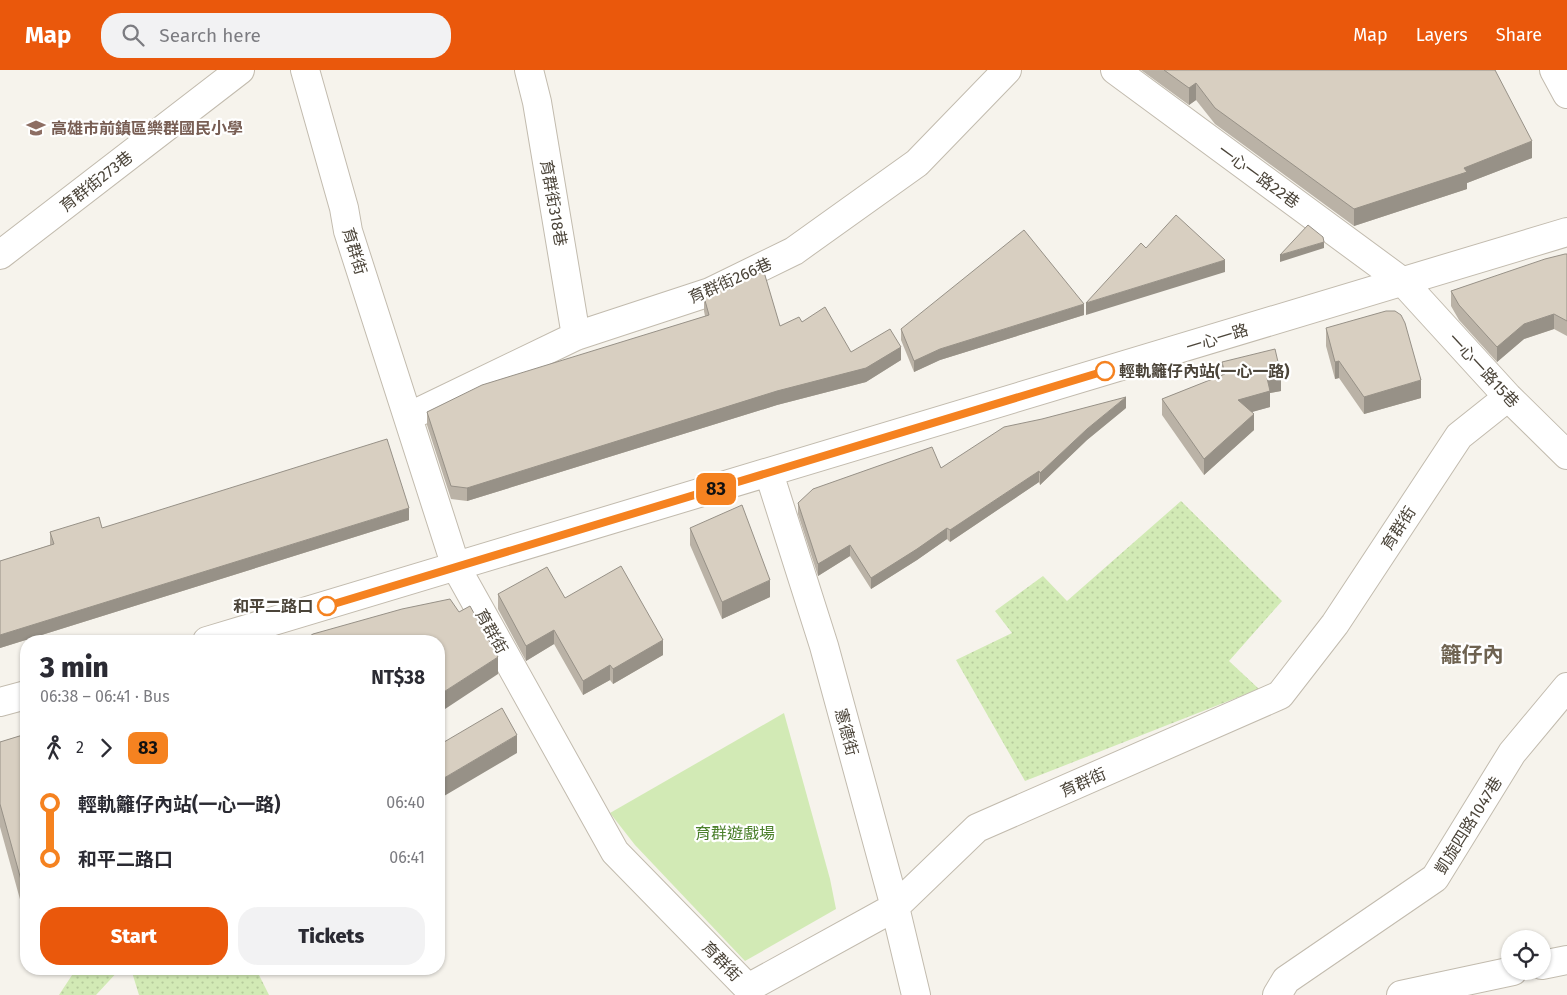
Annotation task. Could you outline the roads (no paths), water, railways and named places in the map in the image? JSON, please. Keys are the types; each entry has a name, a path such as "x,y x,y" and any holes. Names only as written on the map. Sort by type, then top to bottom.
{"street":[{"name":"育群街273巷","path":"0,255 240,70"},
{"name":"育群街","path":"305,70 344,208 348,231 456,567 615,852 748,988 895,907 977,828 1280,695 1335,624 1458,436 1508,397"},
{"name":"育群街318巷","path":"529,70 537,102 576,336"},
{"name":"育群街266巷","path":"408,417 576,336 710,292 794,251 917,162 1007,70"},
{"name":"一心一路22巷","path":"1115,70 1403,282"},
{"path":"1554,70 1567,94"},
{"name":"一心一路","path":"226,635 1567,232"},
{"name":"一心一路15巷","path":"1403,282 1508,397 1567,455"},
{"name":"憲德街","path":"769,473 824,646 895,907 916,995"},
{"name":"凱旋四路1047巷","path":"1278,995 1286,980 1435,878 1512,753 1567,687"},
{"path":"0,702 20,697"},
{"path":"1551,963 1567,960"},
{"path":"1402,995 1501,974"}],"place":[{"name":"高雄市前鎮區樂群國民小學","path":"36,128"},
{"name":"輕軌籬仔內站(一心一路)","path":"1105,371"},
{"name":"和平二路口","path":"327,606"}],"district":[{"name":"籬仔內","path":"1472,655"}],"park label":[{"name":"育群遊戲場","path":"735,833"}]}
